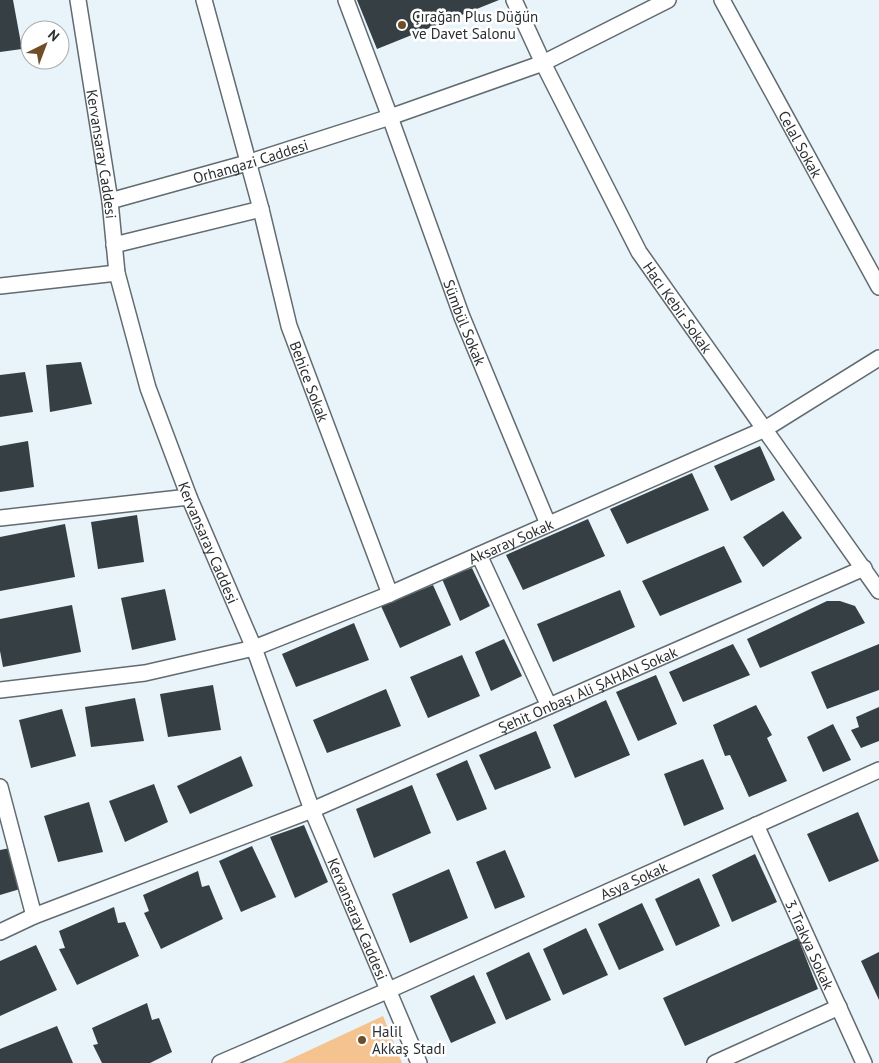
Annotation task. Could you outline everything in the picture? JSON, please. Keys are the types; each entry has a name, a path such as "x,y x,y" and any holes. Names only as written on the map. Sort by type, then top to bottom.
{"street":[{"name":"Kervansaray Caddesi","path":"78,0 110,201 117,273 148,388 189,497 254,648 312,810 419,1063"},
{"name":"Behice Sokak","path":"204,0 261,209 289,326 390,594"},
{"name":"Sümbül Sokak","path":"346,0 462,317 548,524"},
{"name":"Hacı Kebir Sokak","path":"514,0 543,63 640,252 879,590"},
{"path":"543,63 668,0"},
{"name":"Celal Sokak","path":"722,0 879,287"},
{"name":"Orhangazi Caddesi","path":"110,201 247,163 390,117 543,63"},
{"path":"114,245 261,209"},
{"path":"0,286 117,273"},
{"name":"Aksaray Sokak","path":"0,690 145,673 254,648 390,594 765,428 879,358"},
{"path":"0,518 189,497"},
{"path":"479,555 549,706"},
{"name":"Şehit Onbaşı Ali ŞAHAN Sokak","path":"0,932 34,916 312,810 864,568"},
{"name":"Asya Sokak","path":"220,1063 388,990 879,770"},
{"path":"0,786 34,916"},
{"name":"3. Trakya Sokak","path":"756,826 864,1063"},
{"path":"715,1063 839,1007"}],"shaded area":[{"name":"Halil Akkaş Stadı","path":"383,1016 402,1063 282,1063"}],"building":[{"path":"0,0 13,0 20,38 20,49 0,52"},
{"name":"Çırağan Plus Düğün ve Davet Salonu","path":"357,0 499,0 377,49"},
{"path":"81,362 92,404 50,412 46,365"},
{"path":"25,372 33,412 0,417 0,375"},
{"path":"28,441 34,487 0,492 0,446"},
{"path":"760,446 775,480 731,501 714,466"},
{"path":"692,473 709,510 627,544 610,509"},
{"path":"783,511 802,538 763,567 743,537"},
{"path":"137,515 144,562 98,569 91,522"},
{"path":"588,519 605,556 523,590 506,555"},
{"path":"65,524 75,577 0,591 0,537"},
{"path":"724,546 742,582 660,616 642,581"},
{"path":"472,568 490,606 460,621 442,579"},
{"path":"433,585 451,625 400,648 381,606"},
{"path":"165,589 176,640 132,650 121,598"},
{"path":"620,590 635,627 553,662 537,624"},
{"path":"827,601 840,601 855,606 865,623 760,668 747,639"},
{"path":"72,605 81,652 3,667 0,651 0,619"},
{"path":"354,623 369,660 296,687 282,654"},
{"path":"504,639 522,676 491,691 475,652"},
{"path":"733,644 750,675 683,702 669,672"},
{"path":"879,644 879,690 827,709 811,672"},
{"path":"462,655 480,696 428,718 410,677"},
{"path":"656,675 677,724 638,741 616,692"},
{"path":"213,685 221,730 168,737 160,694"},
{"path":"386,689 401,726 327,753 313,720"},
{"path":"135,698 144,741 91,747 85,707"},
{"path":"606,700 630,755 575,778 553,725"},
{"path":"756,705 772,735 767,738 787,781 749,797 730,755 725,756 713,725"},
{"path":"879,707 879,741 861,748 851,730 859,727 856,717"},
{"path":"62,709 76,756 31,768 19,720"},
{"path":"833,724 851,760 823,772 807,737"},
{"path":"536,731 551,768 495,790 479,755"},
{"path":"241,756 253,786 190,814 177,786"},
{"path":"703,759 724,809 684,826 664,774"},
{"path":"467,760 487,809 457,821 436,774"},
{"path":"154,784 168,822 125,842 109,801"},
{"path":"412,785 431,833 374,858 356,809"},
{"path":"89,802 103,852 58,862 44,816"},
{"path":"858,812 879,861 829,882 807,834"},
{"path":"304,825 328,882 295,898 270,837"},
{"path":"252,846 276,897 241,912 219,861"},
{"path":"10,848 20,889 0,895 0,850"},
{"path":"505,850 525,897 495,909 476,862"},
{"path":"755,854 777,902 732,922 712,875"},
{"path":"449,869 468,918 410,943 392,894"},
{"path":"198,871 202,887 209,885 223,919 161,949 144,913 149,911 143,895"},
{"path":"699,878 720,926 676,946 655,899"},
{"path":"642,903 664,950 619,970 598,924"},
{"path":"114,907 118,923 125,922 139,956 77,985 59,949 65,948 59,931"},
{"path":"586,928 608,975 563,995 543,949"},
{"path":"798,938 818,989 685,1046 663,998"},
{"path":"36,945 57,990 0,1016 0,961"},
{"path":"529,952 551,1000 506,1020 486,973"},
{"path":"879,952 879,1000 861,961"},
{"path":"474,975 496,1023 451,1043 430,996"},
{"path":"147,1003 152,1020 159,1018 172,1052 150,1063 102,1063 93,1045 98,1044 92,1028"},
{"path":"57,1026 73,1063 0,1063 0,1049"}],"place":[{"name":"Çırağan Plus Düğün ve Davet Salonu","path":"402,25"},
{"name":"Halil Akkaş Stadı","path":"362,1040"}]}
